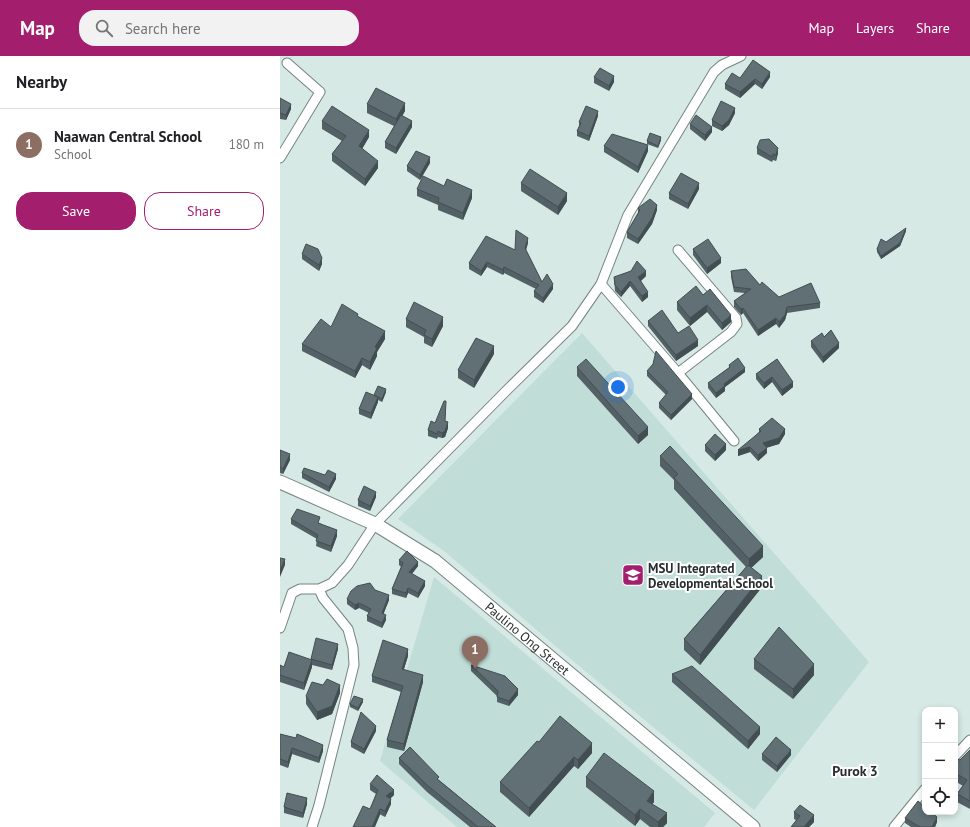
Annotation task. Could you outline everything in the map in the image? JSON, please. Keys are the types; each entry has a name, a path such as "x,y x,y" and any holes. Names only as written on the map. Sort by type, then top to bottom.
{"street":[{"path":"280,628 292,593 300,589 318,589 332,583 341,573 375,524 568,330 601,284 628,215 714,72 722,65 741,56"},
{"path":"280,158 320,92 287,63"},
{"path":"678,250 736,318 737,324 731,332 678,373"},
{"path":"601,284 678,373 734,441"},
{"name":"Paulino Ong Street","path":"280,482 375,524 436,562 753,827"},
{"path":"312,827 319,805 354,666 353,648 348,629 323,598 318,589"},
{"path":"958,753 970,740"},
{"path":"894,827 922,793"}],"shaded area":[{"name":"MSU Integrated Developmental School","path":"582,333 869,662 754,810 573,661 444,551 398,519"},
{"path":"434,577 715,813 704,827 457,827 380,761"}],"building":[{"path":"753,60 770,72 762,84 755,79 740,92 725,84 732,73 740,78"},
{"path":"600,68 614,76 609,86 594,77"},
{"path":"376,88 405,103 396,119 367,104"},
{"path":"280,98 291,104 286,115 280,113"},
{"path":"721,101 735,108 729,120 722,126 712,120"},
{"path":"332,106 369,130 359,146 378,161 365,179 332,154 346,136 322,121"},
{"path":"586,106 598,111 589,136 577,131"},
{"path":"401,115 412,121 396,148 385,142"},
{"path":"696,115 712,127 705,135 690,124"},
{"path":"650,133 661,137 658,146 647,141"},
{"path":"612,134 648,145 638,167 604,146"},
{"path":"769,139 778,148 776,155 773,154 772,157 757,148 760,140"},
{"path":"416,151 430,157 420,175 407,166"},
{"path":"530,169 567,193 558,207 521,183"},
{"path":"681,173 699,183 688,204 669,193"},
{"path":"423,176 444,186 447,179 472,190 463,213 438,202 439,198 417,189"},
{"path":"650,199 657,205 652,218 638,239 627,232 640,210 638,208"},
{"path":"906,228 900,243 881,256 877,249 881,239 886,242"},
{"path":"516,230 528,238 525,248 542,282 547,274 553,284 543,298 534,291 539,285 504,267 503,270 487,262 481,271 469,263 486,236 515,250"},
{"path":"708,239 721,258 707,268 693,249"},
{"path":"306,244 318,249 322,258 319,265 302,254"},
{"path":"637,261 646,271 638,277 648,292 642,296 630,281 621,292 615,285 614,277 631,271"},
{"path":"746,269 760,285 762,282 779,297 811,283 820,303 787,307 785,315 779,322 776,318 758,330 743,308 741,309 734,301 751,289 734,287 731,271"},
{"path":"696,286 703,295 710,289 731,315 722,323 707,305 690,318 677,302"},
{"path":"414,302 443,317 432,339 424,335 426,330 406,319"},
{"path":"342,304 358,314 357,316 385,331 375,347 377,348 370,362 362,358 355,371 302,344 321,319 331,327"},
{"path":"662,310 678,333 689,326 698,340 676,355 648,321"},
{"path":"831,330 839,343 823,357 811,341 822,333 824,337"},
{"path":"476,338 494,346 474,380 458,370"},
{"path":"656,351 692,394 671,415 659,403 668,392 647,371 653,364"},
{"path":"738,358 745,368 724,384 725,386 716,393 708,383 730,367 729,365"},
{"path":"586,359 648,427 638,436 577,367"},
{"path":"777,359 793,382 782,390 772,377 764,383 756,374"},
{"path":"378,386 386,389 382,399 374,395"},
{"path":"366,392 378,397 371,413 359,409"},
{"path":"444,401 446,401 445,421 448,422 445,431 442,433 438,431 437,434 428,430 431,421 435,423"},
{"path":"772,418 785,429 779,438 763,443 767,448 758,455 750,447 738,450 761,431 759,429"},
{"path":"715,434 726,444 715,455 705,445"},
{"path":"670,446 763,546 749,559 674,478 678,474 660,456"},
{"path":"280,450 290,454 283,469 280,467"},
{"path":"304,468 325,475 328,470 336,474 329,487 302,473"},
{"path":"364,486 376,492 370,506 358,500"},
{"path":"297,509 320,517 318,523 337,530 331,546 316,541 318,535 291,519"},
{"path":"407,551 418,562 409,572 425,581 418,593 408,588 406,593 392,589 403,563 399,560"},
{"path":"280,558 285,559 280,571"},
{"path":"748,565 762,576 700,655 684,639"},
{"path":"370,583 375,590 389,595 382,613 386,615 382,623 367,616 371,609 359,603 355,605 347,599 351,591 357,586"},
{"path":"779,627 814,664 793,689 754,659"},
{"path":"316,638 338,644 332,665 311,659"},
{"path":"383,640 408,649 402,669 423,675 404,744 387,740 403,686 372,676"},
{"path":"289,652 312,660 304,683 280,675 280,665 284,667"},
{"path":"471,665 505,676 518,689 509,701 497,697 498,691"},
{"path":"692,666 760,727 748,741 672,674"},
{"path":"327,679 340,685 332,706 317,712 306,696 312,682 323,685"},
{"path":"354,696 363,699 358,708 350,704"},
{"path":"361,712 376,726 364,749 351,742"},
{"path":"560,716 592,743 578,760 574,757 529,808 500,782 537,741 539,742"},
{"path":"280,734 296,738 297,734 323,745 319,758 292,748 288,762 280,759"},
{"path":"776,737 791,750 777,766 762,754"},
{"path":"410,747 439,777 437,779 496,827 478,827 427,785 399,758"},
{"path":"970,750 970,801 958,795 967,780 958,775 958,759 960,760"},
{"path":"604,753 654,791 647,801 667,813 658,822 640,809 635,815 586,777"},
{"path":"377,775 394,790 386,796 391,799 385,811 380,809 372,827 353,827 363,806 370,809 378,790 370,784"},
{"path":"287,793 307,798 303,813 284,807"},
{"path":"918,801 922,804 922,815 935,815 937,817 932,827 920,827 905,818"},
{"path":"800,805 814,815 804,827 791,827 800,816 794,812"}],"place":[{"name":"MSU Integrated Developmental School","path":"633,575"},
{"name":"Naawan Central School","path":"475,669"}],"district":[{"name":"Purok 3","path":"855,771"}]}
